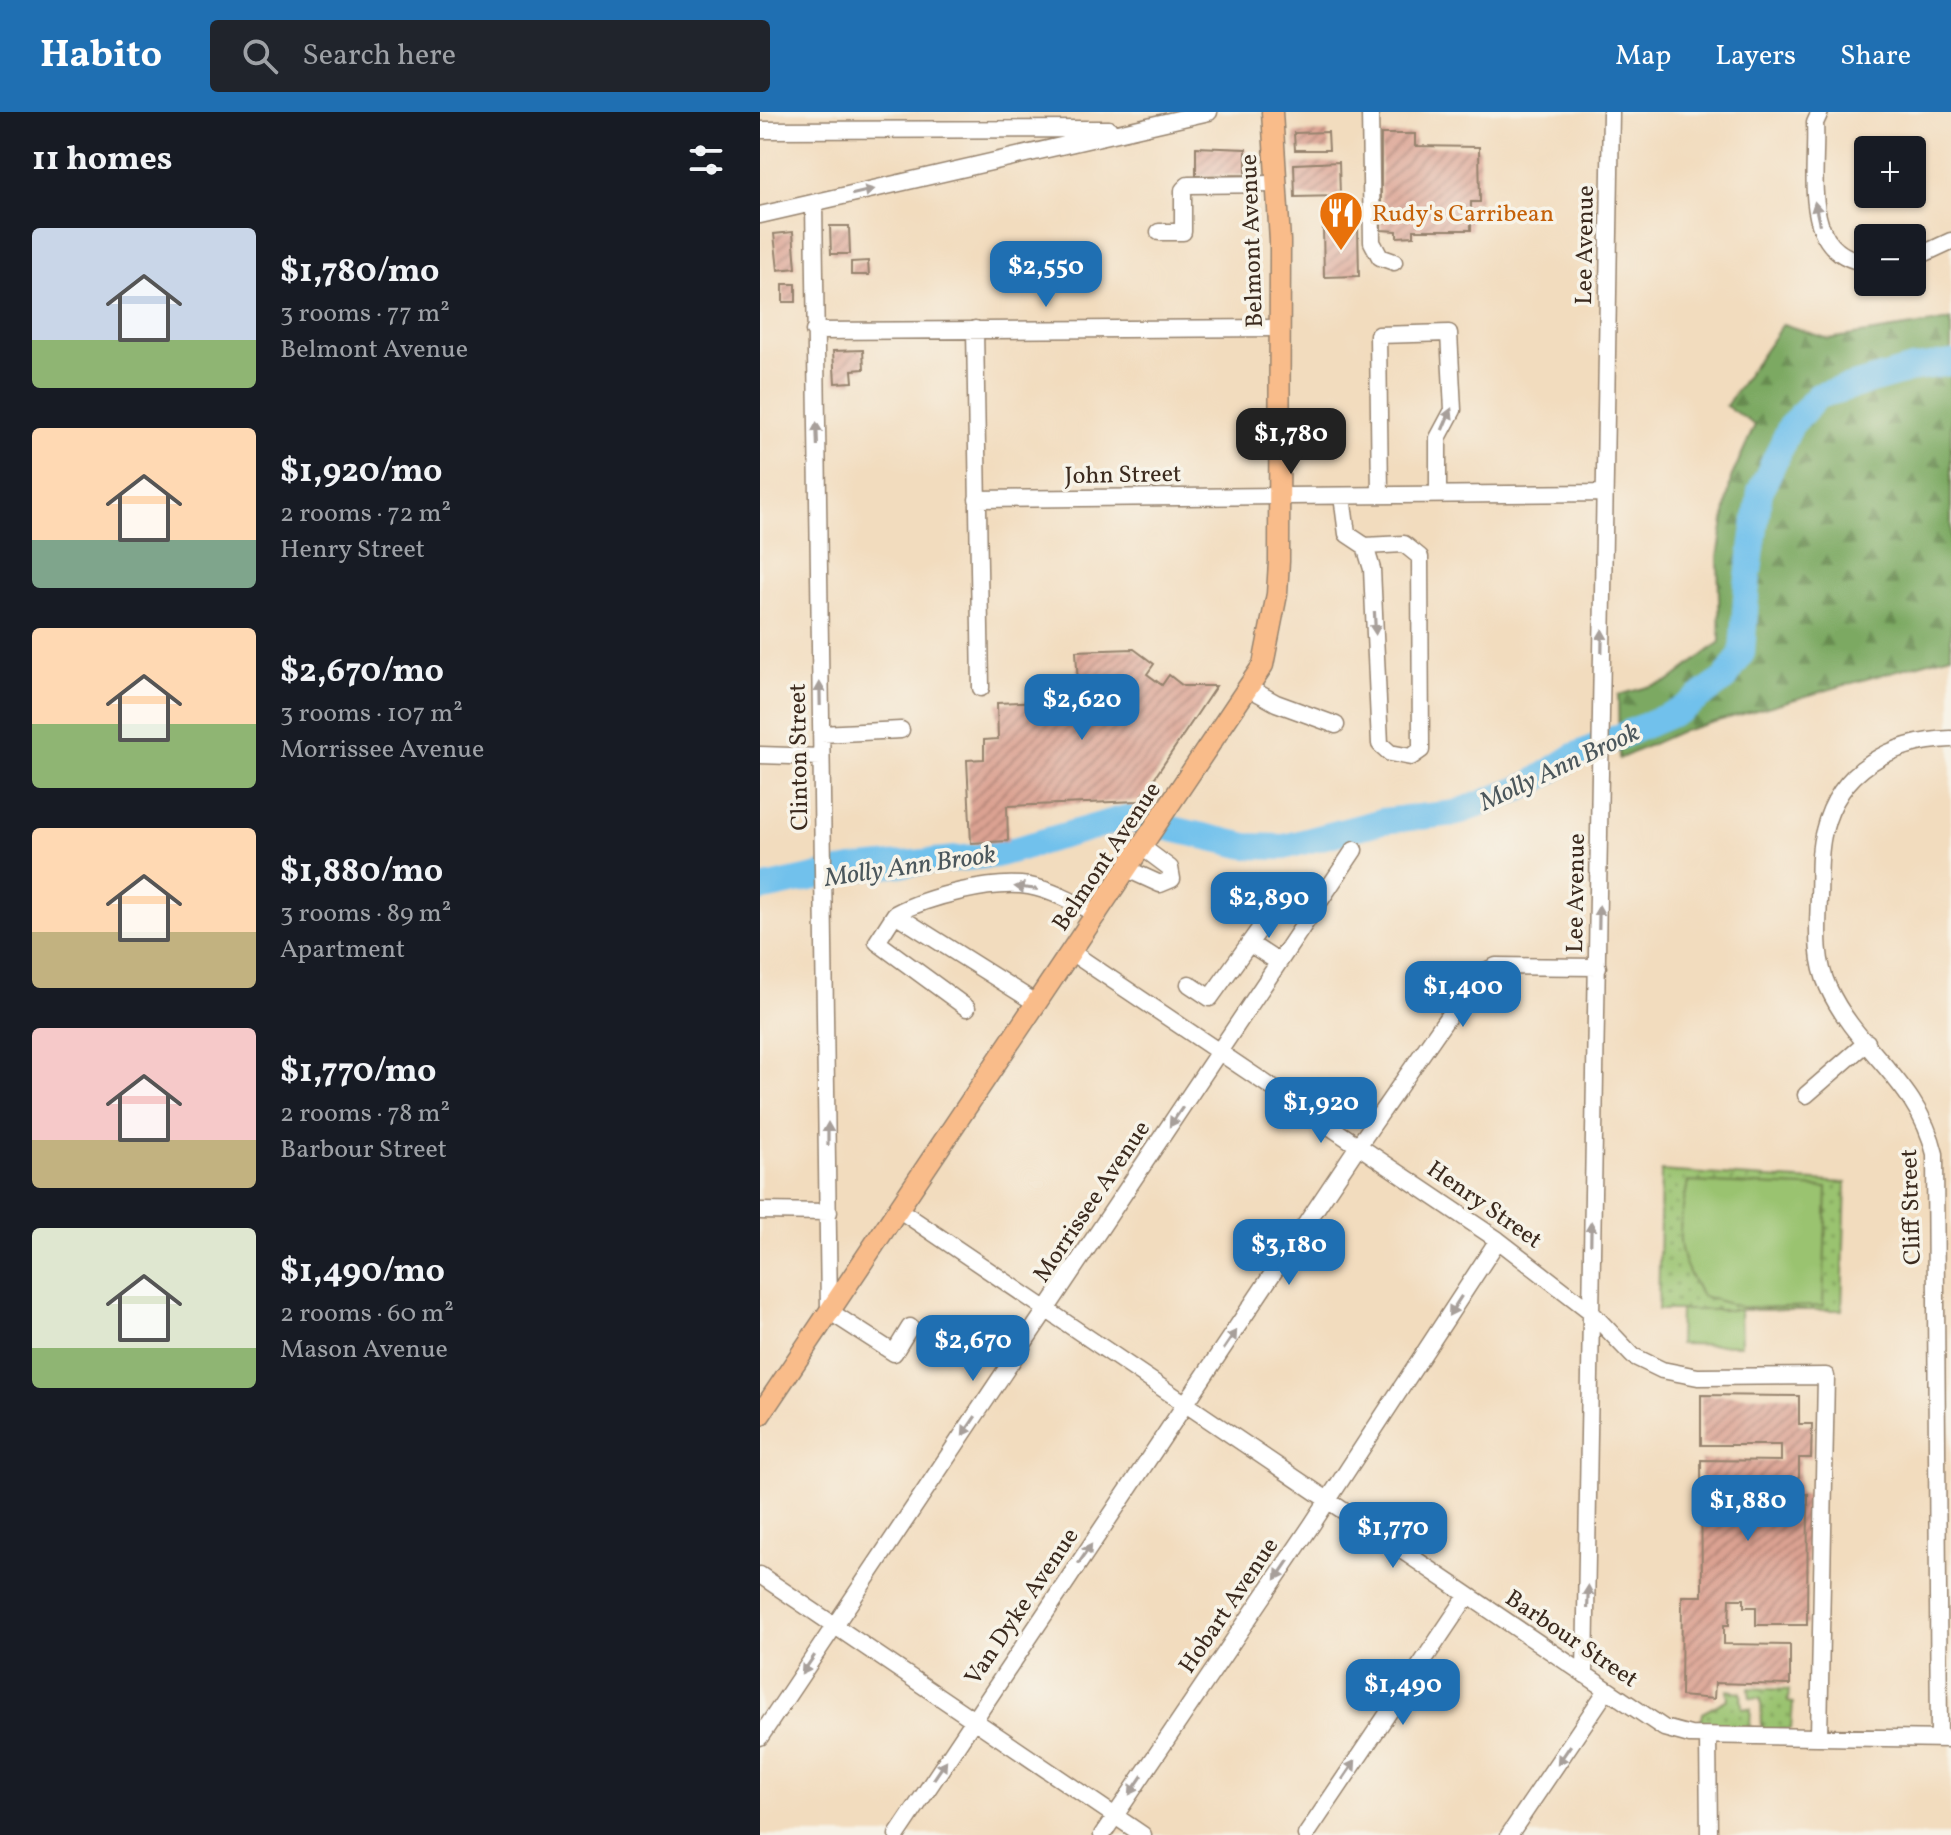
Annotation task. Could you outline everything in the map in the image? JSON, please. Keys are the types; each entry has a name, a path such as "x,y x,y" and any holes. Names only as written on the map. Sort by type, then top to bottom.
{"main road":[{"name":"Belmont Avenue","path":"760,1415 1189,780 1263,665 1277,594 1279,328 1272,112"}],"street":[{"path":"760,215 1209,112"},
{"path":"1370,112 1372,242 1380,257 1394,262"},
{"name":"Lee Avenue","path":"1585,1675 1590,1558 1590,1311 1611,112"},
{"path":"1820,112 1815,123 1815,214 1821,230 1837,251 1854,258"},
{"path":"760,130 1049,120 1139,129"},
{"path":"1049,120 1049,150"},
{"path":"1159,232 1183,232 1183,190 1188,185 1276,184"},
{"name":"Clinton Street","path":"814,203 821,757 826,891 829,1311"},
{"path":"1926,253 1951,241"},
{"path":"814,331 1279,328"},
{"path":"975,329 981,688"},
{"path":"1380,495 1378,335 1449,333 1453,410 1438,438 1438,495"},
{"name":"John Street","path":"977,499 1604,493"},
{"path":"1342,496 1347,534 1365,546 1404,544 1420,557 1424,717 1421,750 1411,757 1390,753 1380,744 1372,569 1365,546"},
{"path":"1249,688 1276,703 1336,725"},
{"path":"821,734 901,730"},
{"name":"Cliff Street","path":"1945,1739 1944,1392 1935,1154 1920,1108 1844,1016 1822,973 1818,938 1823,831 1841,793 1869,761 1901,746 1951,739"},
{"path":"760,755 821,757"},
{"name":"Morrissee Avenue","path":"760,1737 1354,850"},
{"path":"967,1008 877,942 895,914 918,902 996,886 1029,886 1098,915"},
{"path":"1189,984 1210,998 1284,895"},
{"path":"895,914 1036,1003"},
{"path":"1249,943 1278,962"},
{"name":"Henry Street","path":"1071,952 1498,1240 1590,1311 1633,1356 1662,1370 1698,1377 1826,1376 1819,1736"},
{"name":"Van Dyke Avenue","path":"897,1835 1358,1146 1477,975 1496,966 1598,967"},
{"path":"1806,1095 1867,1042"},
{"name":"Barbour Street","path":"898,1209 1664,1728 1708,1736 1945,1739"},
{"path":"760,1211 829,1212"},
{"name":"Hobart Avenue","path":"1102,1835 1498,1240"},
{"path":"829,1311 894,1353 910,1327"},
{"path":"760,1575 1143,1835"},
{"path":"1306,1835 1467,1596"},
{"path":"1509,1835 1607,1690"},
{"path":"1708,1736 1709,1835"}],"green space":[{"path":"1951,320 1951,655 1679,732 1619,759 1618,695 1669,681 1720,642 1718,557 1731,478 1755,425 1726,406 1783,324 1828,339"},
{"path":"1661,1171 1846,1183 1842,1310 1658,1310"},
{"path":"1688,1182 1827,1188 1823,1306 1744,1308 1702,1296 1686,1266 1680,1240"},
{"path":"1680,1310 1740,1310 1741,1345 1679,1344"},
{"path":"1749,1688 1789,1690 1788,1702 1793,1703 1791,1729 1762,1730 1761,1699 1750,1698"},
{"path":"1727,1690 1741,1692 1742,1708 1751,1709 1750,1728 1700,1726 1702,1713 1728,1699"}],"building":[{"path":"1328,132 1329,150 1295,150 1294,133"},
{"path":"1381,134 1415,134 1415,146 1479,147 1480,202 1471,202 1471,230 1414,230 1414,236 1397,237 1397,231 1381,230"},
{"path":"1196,147 1246,149 1246,175 1196,176"},
{"path":"1339,162 1340,196 1295,197 1294,164"},
{"path":"830,226 849,226 850,254 831,254"},
{"name":"Rudy's Carribean","path":"1358,226 1359,276 1324,277 1323,227"},
{"path":"793,232 796,268 778,270 774,234"},
{"path":"868,261 869,275 851,275 851,262"},
{"path":"783,284 796,284 796,302 783,302"},
{"path":"863,350 864,369 852,370 853,382 835,383 833,351"},
{"path":"1134,649 1154,664 1147,674 1162,685 1169,675 1183,686 1216,686 1139,801 1007,806 1008,841 971,843 967,760 984,759 984,740 998,739 997,703 1068,700 1067,686 1078,685 1076,651"},
{"path":"1701,1395 1799,1396 1799,1424 1812,1424 1811,1458 1799,1458 1799,1494 1808,1494 1807,1625 1756,1625 1756,1607 1744,1607 1744,1599 1730,1599 1729,1625 1724,1625 1724,1644 1790,1645 1790,1685 1715,1683 1714,1699 1681,1696 1682,1596 1702,1596 1701,1460 1781,1461 1781,1445 1701,1445"}],"waterway":[{"name":"Molly Ann Brook","path":"760,889 852,869 996,855 1125,818 1246,846 1284,847 1382,821 1456,813 1529,785 1574,756 1679,711 1725,679 1742,653 1747,585 1760,492 1791,425 1818,396 1916,368 1951,363"}],"place":[{"name":"Rudy's Carribean","path":"1341,252"}]}
